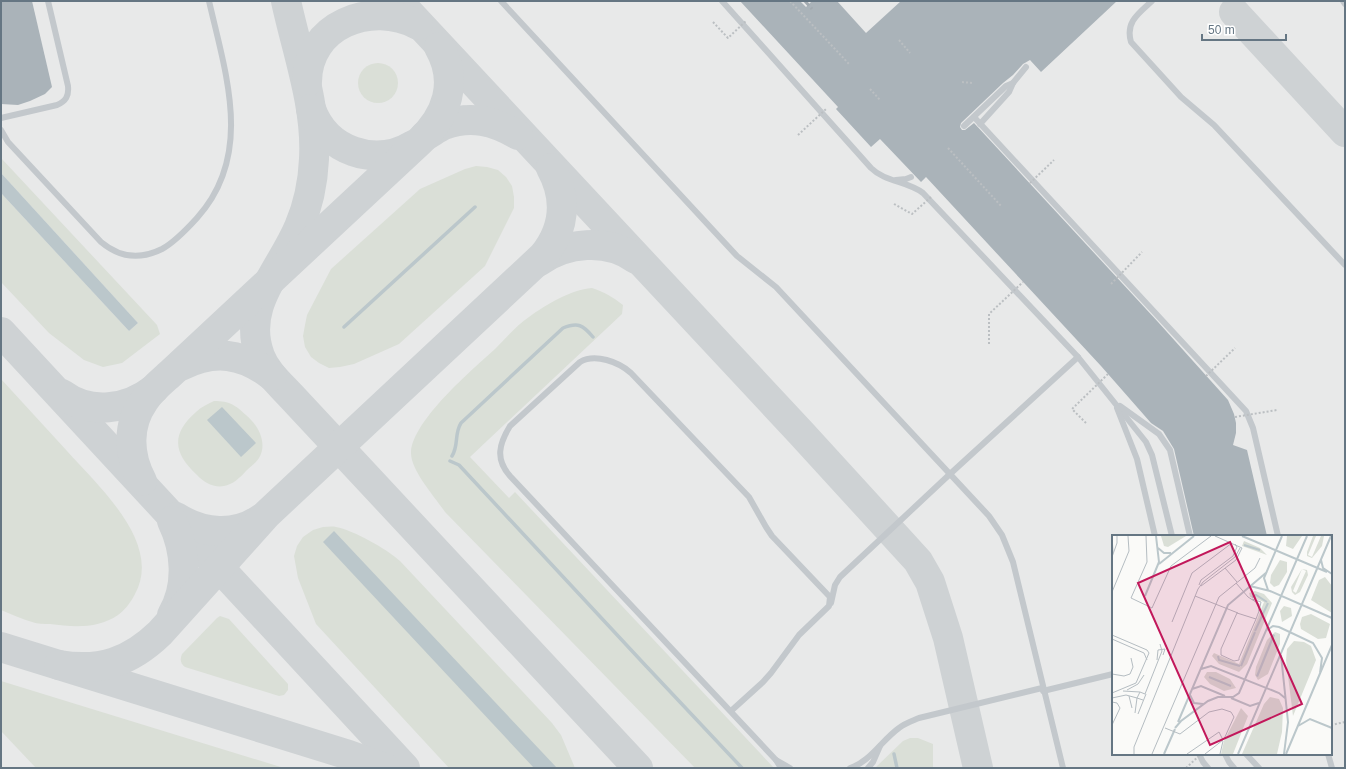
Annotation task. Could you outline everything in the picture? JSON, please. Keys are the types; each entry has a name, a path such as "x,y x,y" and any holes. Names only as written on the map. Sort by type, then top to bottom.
{"lane":[{"path":"1,118 57,106 63,103 67,98 69,92 68,86 48,1"},
{"path":"1,130 8,142 109,249 120,254 130,256 152,253 164,248 187,228 215,195 223,179 228,160 231,139 227,81 209,1"},
{"path":"501,1 737,256 776,287 989,516 1002,535 1013,562 1063,768"},
{"path":"722,1 871,168 879,175 914,187 923,193 1078,357 1146,442 1152,455 1172,535"},
{"path":"1152,1 1135,16 1129,35 1131,42 1181,97 1214,125 1345,265"},
{"path":"980,124 1009,92 1013,82 1026,67"},
{"path":"964,126 1006,86 1013,82"},
{"path":"974,117 1246,411 1253,428 1278,535"},
{"path":"891,179 900,180 911,177"},
{"path":"731,712 763,682 798,635 829,606 833,598 835,585 840,577 1078,357"},
{"path":"781,768 776,760 510,476 501,464 500,457 500,448 505,434 517,418 580,362 585,359 596,358 619,364 631,373 749,497 772,536 828,595 830,600 829,606"},
{"path":"1114,401 1137,459 1154,535"},
{"path":"1114,401 1159,434 1170,450 1190,535"},
{"path":"850,768 865,760 899,728 908,722 919,718 1112,674"},
{"path":"868,768 873,762 881,745"},
{"path":"1200,755 1203,762 1208,768"},
{"path":"1226,755 1234,768"},
{"path":"1247,755 1259,768"},
{"path":"1328,755 1332,768"},
{"path":"776,760 790,768"}],"path":[{"path":"790,1 849,64"},
{"path":"713,22 728,38 746,21"},
{"path":"899,40 910,53"},
{"path":"962,82 972,83"},
{"path":"870,89 880,100"},
{"path":"798,135 826,109"},
{"path":"948,148 1002,207"},
{"path":"1030,183 1054,160"},
{"path":"894,204 912,214 931,198"},
{"path":"1112,284 1142,252"},
{"path":"988,344 988,314 1023,282"},
{"path":"1206,376 1235,348"},
{"path":"1086,423 1072,409 1108,374"},
{"path":"1235,417 1277,410"},
{"path":"1332,725 1345,722"},
{"path":"1186,768 1199,755"}],"shaded area":[{"path":"1,1 1345,1 1345,768 1,768"},
{"path":"382,63 389,66 395,72 398,83 397,91 389,100 382,103 374,103 367,100 359,91 358,79 361,72 370,64"},
{"path":"1,158 157,325 160,334 122,363 103,367 84,360 49,333 1,282 1,193 129,331 138,323 1,173"},
{"path":"476,166 498,170 506,177 512,186 514,197 514,208 485,266 399,344 354,364 340,367 329,368 311,357 305,347 303,336 307,315 331,269 420,189 465,169"},
{"path":"1,173 138,323 129,331 1,193"},
{"path":"592,288 608,295 623,305 622,314 470,457 509,498 515,492 774,768 695,768 445,512 414,467 411,452 414,439 432,411 445,396 529,317 559,298 584,289"},
{"path":"1,379 110,498 123,516 134,536 141,555 141,575 135,594 130,603 121,613 110,620 85,626 41,624 28,621 1,610"},
{"path":"214,401 232,404 239,409 258,429 262,440 262,452 258,460 242,476 230,484 220,486 209,484 199,478 183,459 178,444 182,428 188,420 200,409"},
{"path":"222,407 256,443 241,457 207,420"},
{"path":"323,527 334,527 351,532 379,546 400,561 552,723 561,735 575,768 449,768 316,624 298,578 294,556 297,546 303,537 313,530"},
{"path":"334,531 557,768 534,768 323,542"},
{"path":"220,616 229,619 288,684 288,690 284,695 279,696 185,667 182,664 182,654"},
{"path":"1,681 284,768 36,768 1,731"},
{"path":"910,738 918,738 933,744 933,768 875,768 903,741"}],"building":[{"path":"1,1 32,1 52,87 45,94 18,105 1,104"},
{"path":"740,1 800,1 806,7 812,1 837,1 866,33 901,1 1117,1 1041,72 1030,60 1023,64 961,123 960,127 962,130 965,130 974,123 1228,400 1236,423 1236,433 1233,445 1247,450 1267,535 1194,535 1174,449 1163,431 1151,423 1101,366 926,177 921,182 880,139 871,147 836,109 838,107"}],"waterway":[{"path":"344,327 475,207"},
{"path":"452,456 461,423 563,328 573,325 580,326 593,337"},
{"path":"450,461 459,465 646,666"},
{"path":"647,667 742,768"},
{"path":"894,754 897,768"}],"taxiway":[{"path":"286,1 309,99 314,139 314,159 310,194 299,227 259,305 255,338 260,356 270,373 278,382 638,768"},
{"path":"398,1 801,433 918,561 930,582 948,638 978,768"},
{"path":"1234,12 1345,132"},
{"path":"307,82 310,62 318,46 330,32 345,23 362,17 381,15 400,18 418,25"},
{"path":"142,481 134,461 131,440 132,430 138,410 144,401 156,386 429,132 443,110 449,86 445,60 439,47"},
{"path":"311,109 318,124 328,136 340,145 353,151 368,155 383,155 398,152 413,145"},
{"path":"425,136 444,125 464,120 491,123 518,135"},
{"path":"59,665 74,667 101,666 126,658 149,643 160,633 267,514 543,256 556,235 562,214 560,191 551,168"},
{"path":"538,262 561,250 587,245 600,245 612,248 625,252 636,259"},
{"path":"1,332 405,768"},
{"path":"181,366 205,357 228,356 250,362 272,376"},
{"path":"62,394 73,401 84,405 108,407 132,402 154,389"},
{"path":"176,517 197,527 219,531 230,531 241,528 262,518"},
{"path":"172,521 177,532 183,556 184,568 181,592 172,615"},
{"path":"1,647 349,755 385,768"}],"railway":[{"path":"805,1 812,9"}]}
